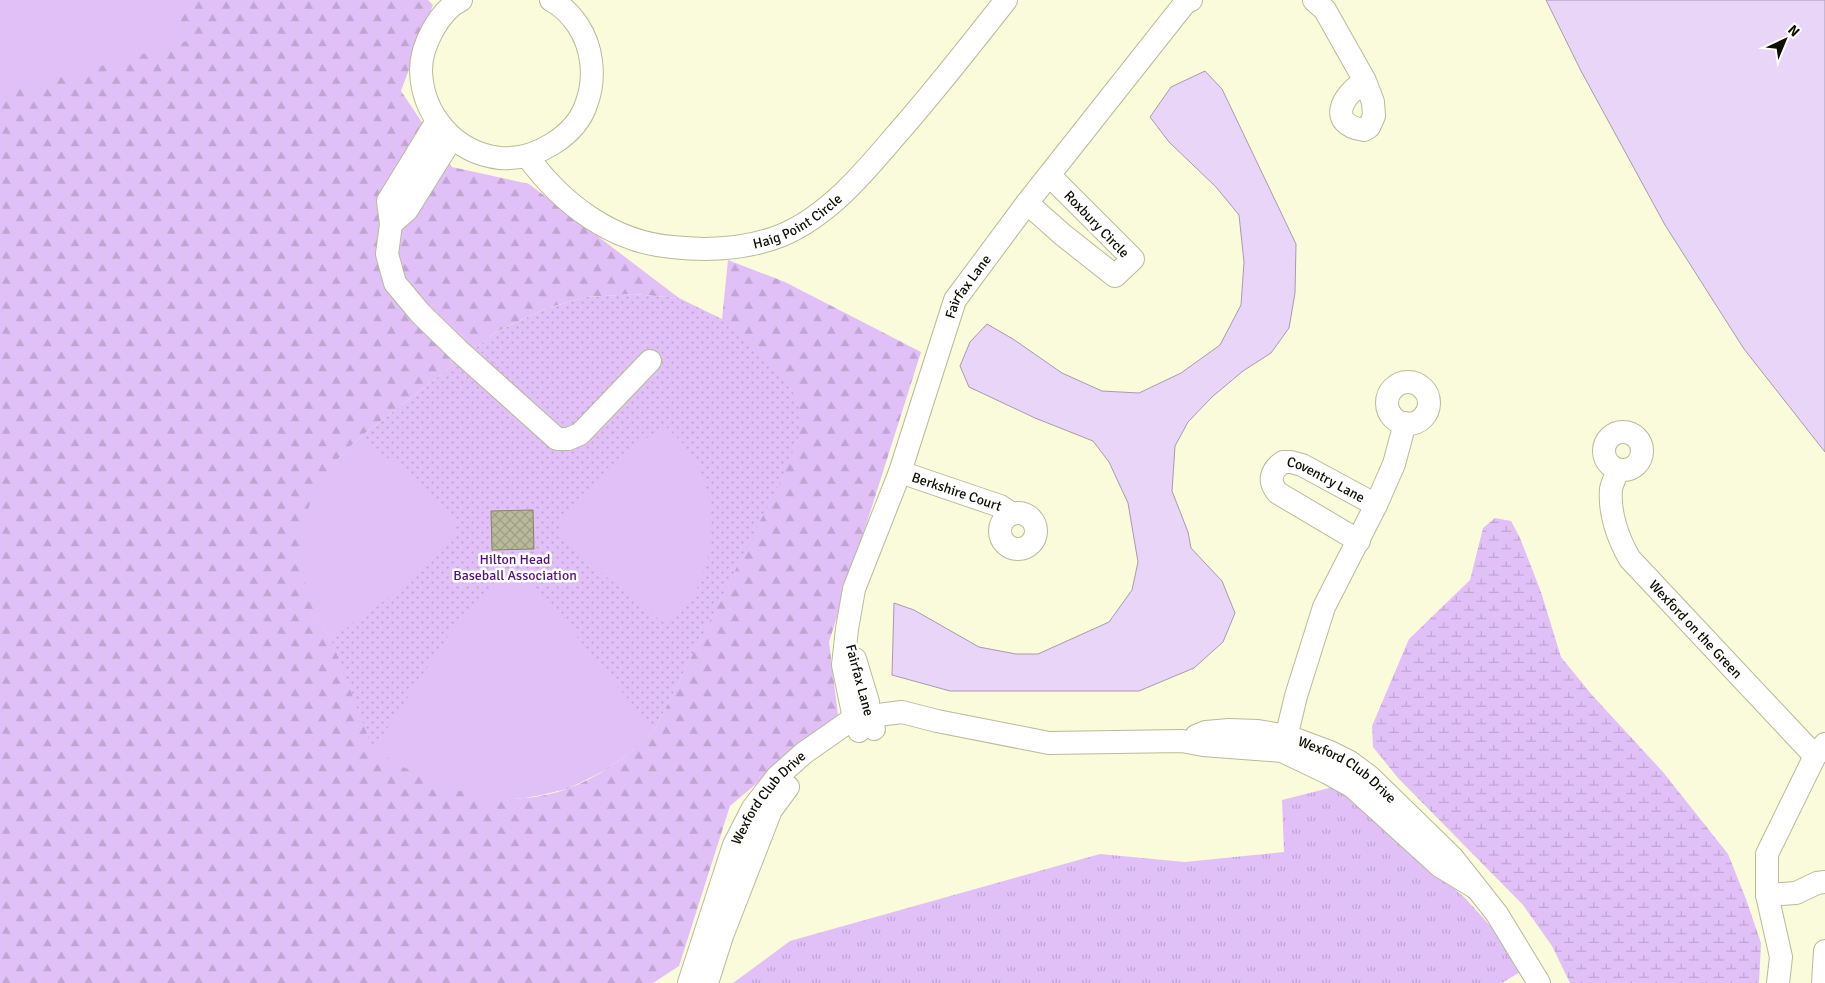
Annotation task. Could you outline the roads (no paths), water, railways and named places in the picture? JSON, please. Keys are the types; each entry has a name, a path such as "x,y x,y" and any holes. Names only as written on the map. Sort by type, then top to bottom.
{"street":[{"path":"458,1 438,20 426,43 421,69 424,95 437,121 452,138 475,152 501,158 527,156 552,145 573,128 587,104 593,77 590,50 579,25 560,5 551,0"},
{"name":"Haig Point Circle","path":"527,156 544,179 567,199 602,226 626,238 652,246 691,249 745,246 780,236 817,214 841,196 870,167 927,100 1006,0"},
{"name":"Fairfax Lane","path":"864,724 868,702 847,630 854,589 900,472 955,300 1027,203 1185,3 1191,0"},
{"path":"1314,0 1325,10 1365,81"},
{"path":"437,121 388,201 391,224 387,254 395,283 420,314 557,439 568,440 580,434 650,361"},
{"path":"391,224 407,210 452,138"},
{"name":"Roxbury Circle","path":"1027,203 1063,236 1115,276 1132,260 1050,176"},
{"name":"Coventry Lane","path":"1284,744 1296,696 1324,607 1376,505 1394,464 1405,423"},
{"name":"Coventry Lane","path":"1359,541 1278,493 1272,486 1271,479 1274,471 1283,462 1302,465 1376,505"},
{"name":"Wexford on the Green","path":"1618,470 1611,489 1613,517 1622,546 1630,559 1820,750"},
{"name":"Berkshire Court","path":"900,472 1000,506 1012,514"},
{"name":"Wexford Club Drive","path":"700,979 734,846 753,808 777,776 804,753 864,724 926,719 1049,743 1182,740 1203,745 1284,744 1353,787 1440,866 1476,888 1498,914 1536,982"},
{"path":"1778,983 1781,957 1767,895 1767,854 1820,750"},
{"path":"1767,895 1796,893 1817,883 1825,882"},
{"path":"1823,983 1825,950"}],"park label":[{"name":"Hilton Head Baseball Association","path":"515,568"}]}
